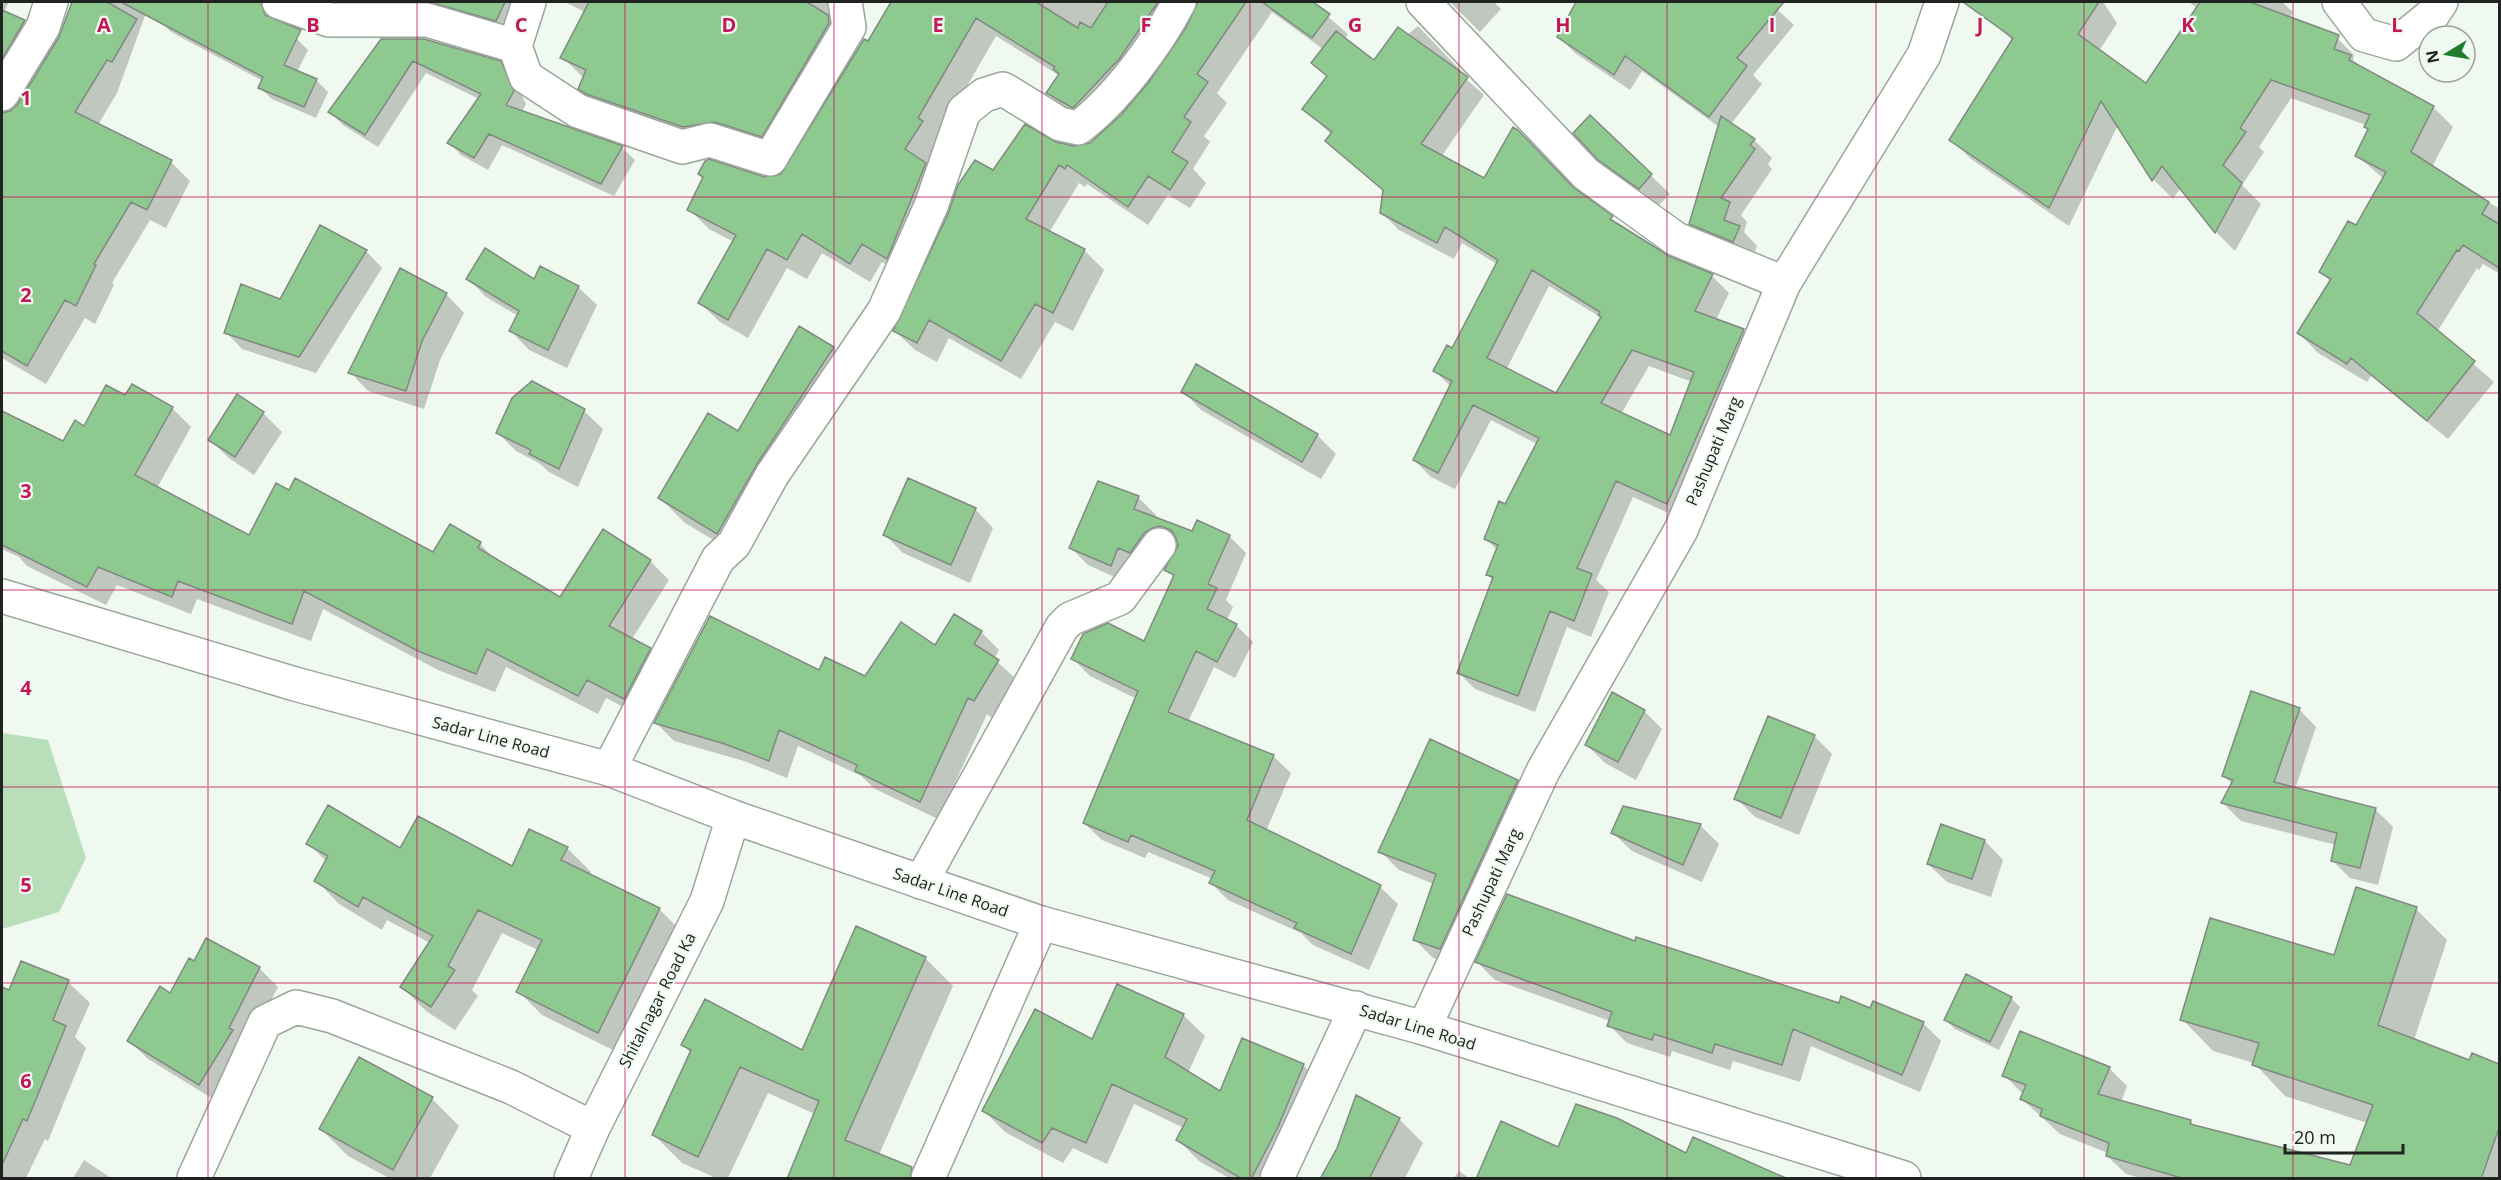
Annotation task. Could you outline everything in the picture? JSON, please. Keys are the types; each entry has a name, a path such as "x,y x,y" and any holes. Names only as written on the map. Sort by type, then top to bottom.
{"street":[{"path":"2,94 43,27 51,2"},
{"path":"279,2 329,20 427,20 515,46"},
{"path":"529,2 515,46 526,77 578,111 682,147 710,140 770,159 849,27 845,2"},
{"path":"609,769 718,559 734,544 772,475 884,311 931,206 964,111 984,95 1003,89 1060,124 1078,128 1092,118 1138,63 1179,2"},
{"path":"1423,2 1586,174 1676,240 1784,283"},
{"name":"Pashupati Marg","path":"1424,1028 1543,771 1681,530 1784,283 1924,55 1942,2"},
{"path":"2339,2 2364,35 2396,44 2433,14 2441,2"},
{"path":"921,882 1062,627 1070,619 1120,598 1159,545"},
{"name":"Sadar Line Road","path":"2,596 295,684 609,769 733,817 1041,923 1424,1028 1904,1179"},
{"name":"Shitalnagar Road Ka","path":"571,1179 593,1128 707,901 733,817"},
{"path":"928,1179 1041,923"},
{"path":"194,1179 265,1022 296,1007 332,1016 511,1087 593,1128"},
{"path":"1277,1179 1356,1008"}],"green space":[{"path":"2,733 48,740 86,858 59,912 2,929"}],"building":[{"path":"72,2 107,2 137,19 112,62 107,60 75,112 172,160 147,210 131,202 94,264 96,265 76,306 65,300 27,366 2,351 2,113 10,111 18,104 59,37"},
{"path":"121,2 261,2 265,15 301,30 284,65 317,79 304,107 258,88 263,77"},
{"path":"429,2 505,2 496,21"},
{"path":"589,2 807,2 828,15 829,23 762,137 715,122 683,127 586,94 578,89 586,70 560,58"},
{"path":"891,2 1036,2 1078,28 1080,22 1091,28 1108,2 1158,2 1120,58 1073,108 1046,93 1059,74 1053,69 1055,67 976,18 918,118 923,121 905,149 926,163 887,259 862,244 850,264 802,234 787,260 767,249 728,320 698,303 736,235 687,210 703,177 698,174 705,161 709,159 765,177 781,174 864,39 868,41"},
{"path":"1198,2 1246,2 1197,74 1208,82 1184,117 1191,122 1172,152 1188,162 1170,190 1148,176 1128,207 1067,165 1065,169 1059,165 1026,219 1085,249 1053,313 1035,304 1001,361 929,320 917,343 893,331 948,214 958,185 975,160 993,170 1025,124 1056,142 1074,146 1090,143 1121,115 1149,82 1186,28"},
{"path":"1262,2 1313,2 1330,14 1312,38"},
{"path":"1576,2 1784,2 1737,58 1747,66 1709,117 1625,56 1614,75 1557,37"},
{"path":"1963,2 2099,2 2078,34 2146,83 2200,2 2250,2 2339,35 2334,49 2351,55 2349,60 2434,106 2411,152 2489,202 2482,214 2499,224 2499,268 2463,245 2459,251 2457,250 2417,313 2475,361 2427,421 2351,358 2347,364 2297,333 2331,279 2319,272 2348,221 2356,225 2386,172 2355,156 2368,129 2364,127 2370,115 2271,80 2240,128 2246,132 2223,165 2242,183 2215,233 2162,166 2152,181 2101,101 2049,208 1949,140 2013,38"},
{"path":"2,10 25,20 2,59"},
{"path":"1398,27 1468,77 1421,144 1484,178 1513,127 1573,187 1613,216 1610,219 1669,256 1713,274 1695,311 1744,329 1667,504 1616,481 1577,568 1592,574 1574,621 1550,611 1518,696 1457,673 1493,577 1486,575 1498,545 1484,539 1499,501 1505,504 1539,438 1473,405 1438,473 1413,460 1452,381 1433,371 1447,345 1452,348 1498,260 1445,227 1437,243 1380,213 1383,190 1325,141 1332,132 1302,109 1327,76 1311,63 1336,31 1374,60","holes":["1532,270 1600,312 1598,315 1601,317 1556,393 1487,358","1632,350 1694,372 1670,435 1601,403"]},
{"path":"381,39 424,39 501,61 514,91 506,105 623,146 601,184 489,134 474,158 447,143 481,94 413,61 365,135 328,112"},
{"path":"1590,115 1652,174 1639,189 1598,160 1573,133"},
{"path":"1721,116 1755,139 1750,145 1755,149 1721,198 1730,202 1724,220 1740,226 1733,242 1689,224"},
{"path":"320,225 367,250 299,357 224,333 241,284 280,299"},
{"path":"485,248 534,279 540,266 579,286 548,350 509,331 519,311 466,279"},
{"path":"400,268 447,293 422,341 406,391 348,373"},
{"path":"799,326 834,347 757,464 717,534 658,498 708,413 738,431"},
{"path":"1196,364 1318,434 1302,462 1181,392"},
{"path":"532,381 585,409 559,469 529,454 531,450 496,433 512,398"},
{"path":"132,384 173,407 135,475 249,535 276,483 289,490 295,478 433,552 450,524 481,542 478,548 560,597 603,529 651,560 609,626 651,648 624,699 587,680 578,696 487,649 476,674 418,651 304,591 292,624 178,581 172,597 98,567 87,587 2,545 2,411 63,441 75,420 84,426 106,385 125,395"},
{"path":"237,394 264,412 235,457 208,440"},
{"path":"908,478 976,508 951,565 883,535"},
{"path":"1098,481 1139,496 1134,509 1192,531 1197,520 1230,535 1208,584 1217,588 1207,609 1237,624 1217,662 1196,651 1168,712 1274,755 1247,820 1381,885 1351,954 1294,928 1297,923 1209,883 1215,871 1131,835 1128,842 1083,823 1138,691 1071,659 1083,634 1108,623 1144,641 1174,575 1164,570 1178,546 1171,530 1160,526 1144,533 1130,553 1118,548 1111,566 1069,548"},
{"path":"954,614 982,631 974,644 999,660 974,701 968,698 920,802 855,771 857,765 779,730 769,761 725,744 654,723 710,616 819,670 825,657 865,676 901,622 935,645"},
{"path":"2251,691 2300,708 2274,782 2376,808 2360,868 2331,861 2337,833 2221,803 2233,780 2222,776"},
{"path":"1612,692 1645,710 1618,762 1585,745"},
{"path":"1768,716 1815,735 1781,818 1734,799"},
{"path":"1430,739 1518,780 1440,949 1413,940 1436,874 1378,852"},
{"path":"328,805 400,848 418,816 512,866 529,829 568,847 561,860 660,908 598,1033 516,992 542,940 478,910 448,966 455,970 431,1007 400,987 433,936 363,897 358,907 314,881 328,856 306,844"},
{"path":"1623,806 1701,824 1683,865 1611,833"},
{"path":"1941,824 1985,840 1972,879 1927,864"},
{"path":"2356,887 2417,907 2378,1025 2469,1060 2472,1053 2499,1064 2499,1128 2481,1179 2185,1179 2106,1156 2109,1143 2040,1116 2042,1109 2020,1099 2026,1085 2002,1076 2020,1031 2110,1067 2098,1094 2191,1120 2190,1124 2350,1165 2373,1105 2252,1065 2259,1043 2180,1020 2210,918 2334,955"},
{"path":"1507,894 1635,941 1636,937 1839,1003 1841,996 1870,1008 1873,1001 1924,1022 1902,1075 1793,1029 1782,1065 1715,1044 1712,1053 1654,1034 1652,1040 1607,1026 1612,1012 1475,962"},
{"path":"856,926 926,957 845,1140 912,1167 910,1179 787,1179 819,1101 740,1067 698,1157 652,1135 691,1050 681,1045 705,999 802,1050"},
{"path":"206,938 260,967 229,1028 233,1030 199,1085 127,1041 160,986 170,993 189,958 194,961"},
{"path":"21,961 69,980 53,1020 66,1026 27,1121 23,1119 2,1165 2,987 9,990"},
{"path":"1966,974 2012,997 1990,1042 1944,1020"},
{"path":"1117,984 1184,1014 1165,1057 1220,1091 1242,1038 1304,1064 1278,1127 1251,1179 1242,1179 1176,1140 1187,1119 1112,1084 1086,1143 1052,1128 1042,1143 982,1111 1035,1009 1092,1039"},
{"path":"359,1057 433,1097 393,1170 319,1129"},
{"path":"1356,1095 1400,1118 1369,1179 1320,1179 1337,1148"},
{"path":"1576,1104 1617,1118 1686,1153 1693,1137 1788,1179 1476,1179 1501,1121 1558,1147"}]}
